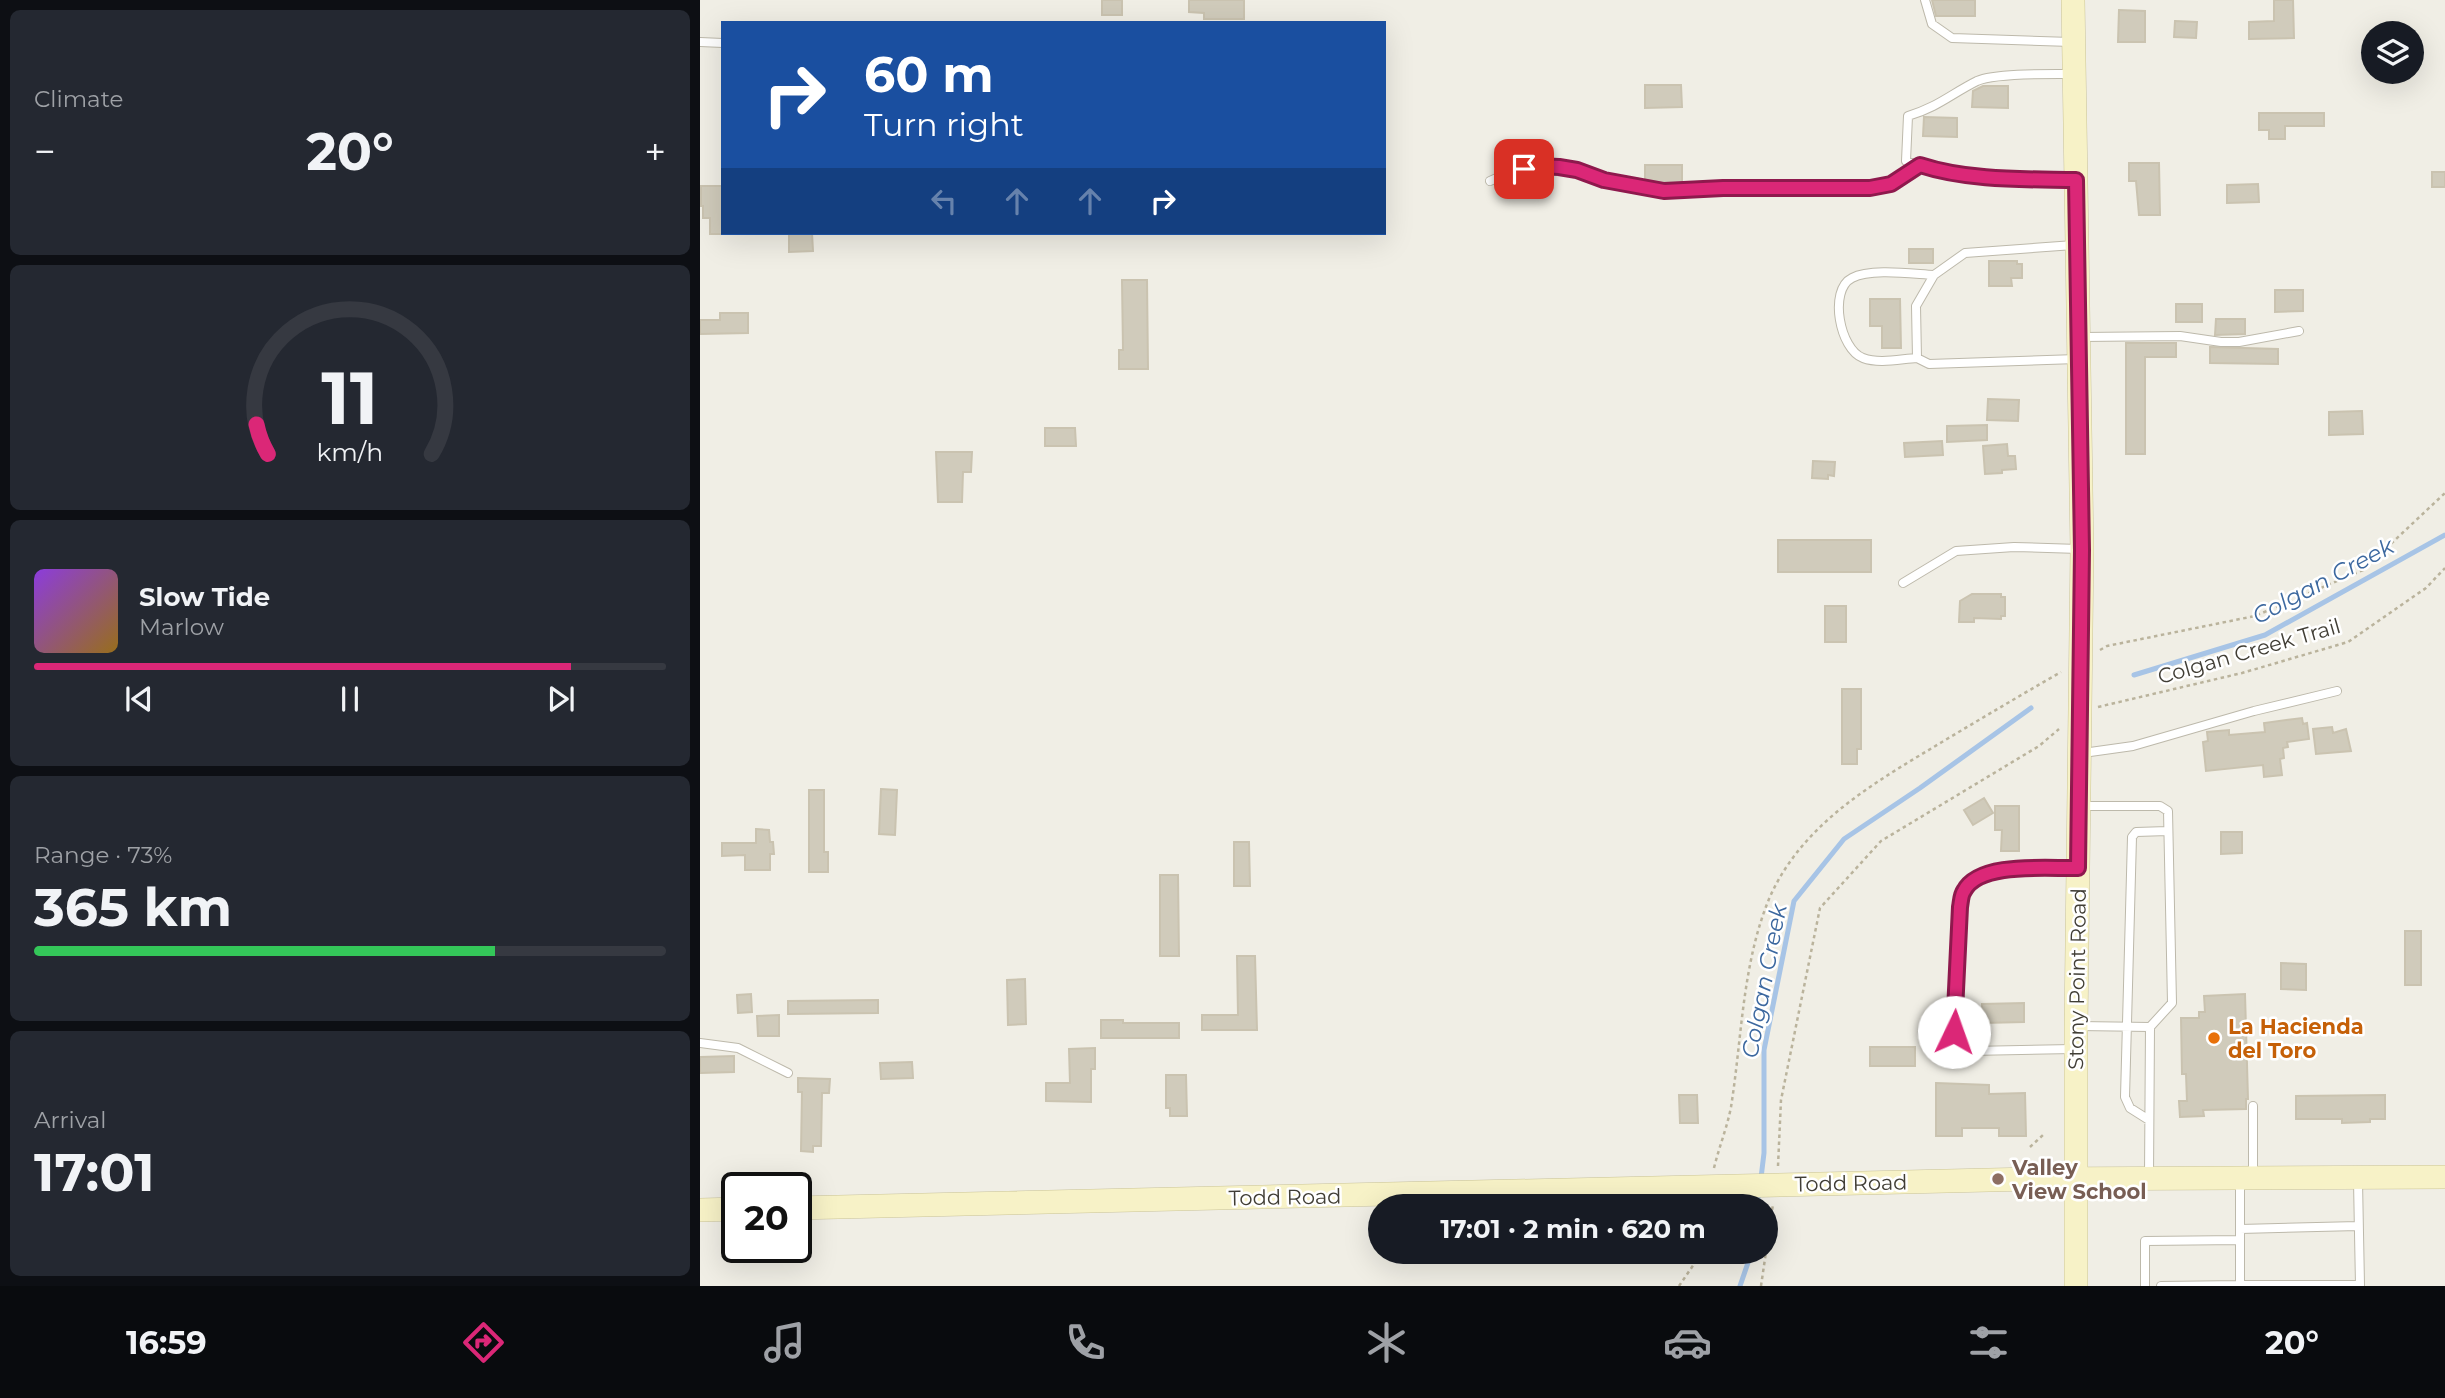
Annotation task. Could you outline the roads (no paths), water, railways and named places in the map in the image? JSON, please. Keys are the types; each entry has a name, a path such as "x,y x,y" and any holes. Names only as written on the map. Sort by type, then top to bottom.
{"main road":[{"name":"Stony Point Road","path":"2073,0 2082,550 2076,1026 2076,1286"},
{"name":"Todd Road","path":"812,1208 1776,1184 2445,1177"},
{"path":"700,1210 721,1209"}],"lane":[{"path":"1926,0 1932,24 1952,38 2074,43"},
{"path":"700,43 721,43"},
{"path":"2075,74 1980,79 1931,109 1908,116 1906,161 1942,172 2015,179 2076,180"},
{"path":"1490,181 1510,172 1538,166 1577,170 1604,180 1664,191 1723,188 1870,188 1891,184 1920,165"},
{"path":"1917,358 1916,306 1934,275 1965,253 2078,245"},
{"path":"1934,275 1885,272 1852,278 1844,287 1839,305 1841,328 1860,358 1877,361 1917,358 1929,364 2180,336 2239,342 2299,331"},
{"path":"1903,583 1956,551 2014,547 2082,550"},
{"path":"2080,754 2133,746 2254,711 2337,691"},
{"path":"2078,806 2160,806 2168,811 2172,1003 2150,1027 2149,1178"},
{"path":"2149,1120 2130,1108 2125,1097 2132,837 2136,832 2168,831"},
{"path":"2076,1049 1970,1051 1959,1045 1954,1032 1960,907 1964,890 1977,878 1999,870 2078,868"},
{"path":"2076,1026 2150,1027"},
{"path":"700,1043 738,1048 789,1073"},
{"path":"2240,1285 2240,1228 2253,1106"},
{"path":"2161,1286 2360,1285 2358,1178"},
{"path":"2240,1228 2358,1226"},
{"path":"2145,1286 2145,1241 2240,1240"}],"waterway":[{"name":"Colgan Creek","path":"2134,675 2265,635 2445,535"},
{"name":"Colgan Creek","path":"1761,1178 1764,1153 1764,1050 1794,901 1844,839 2031,708"},
{"name":"Colgan Creek","path":"1740,1286 1748,1264"}],"place":[{"name":"La Hacienda del Toro","path":"2214,1038"},
{"name":"Valley View School","path":"1998,1179"}]}
